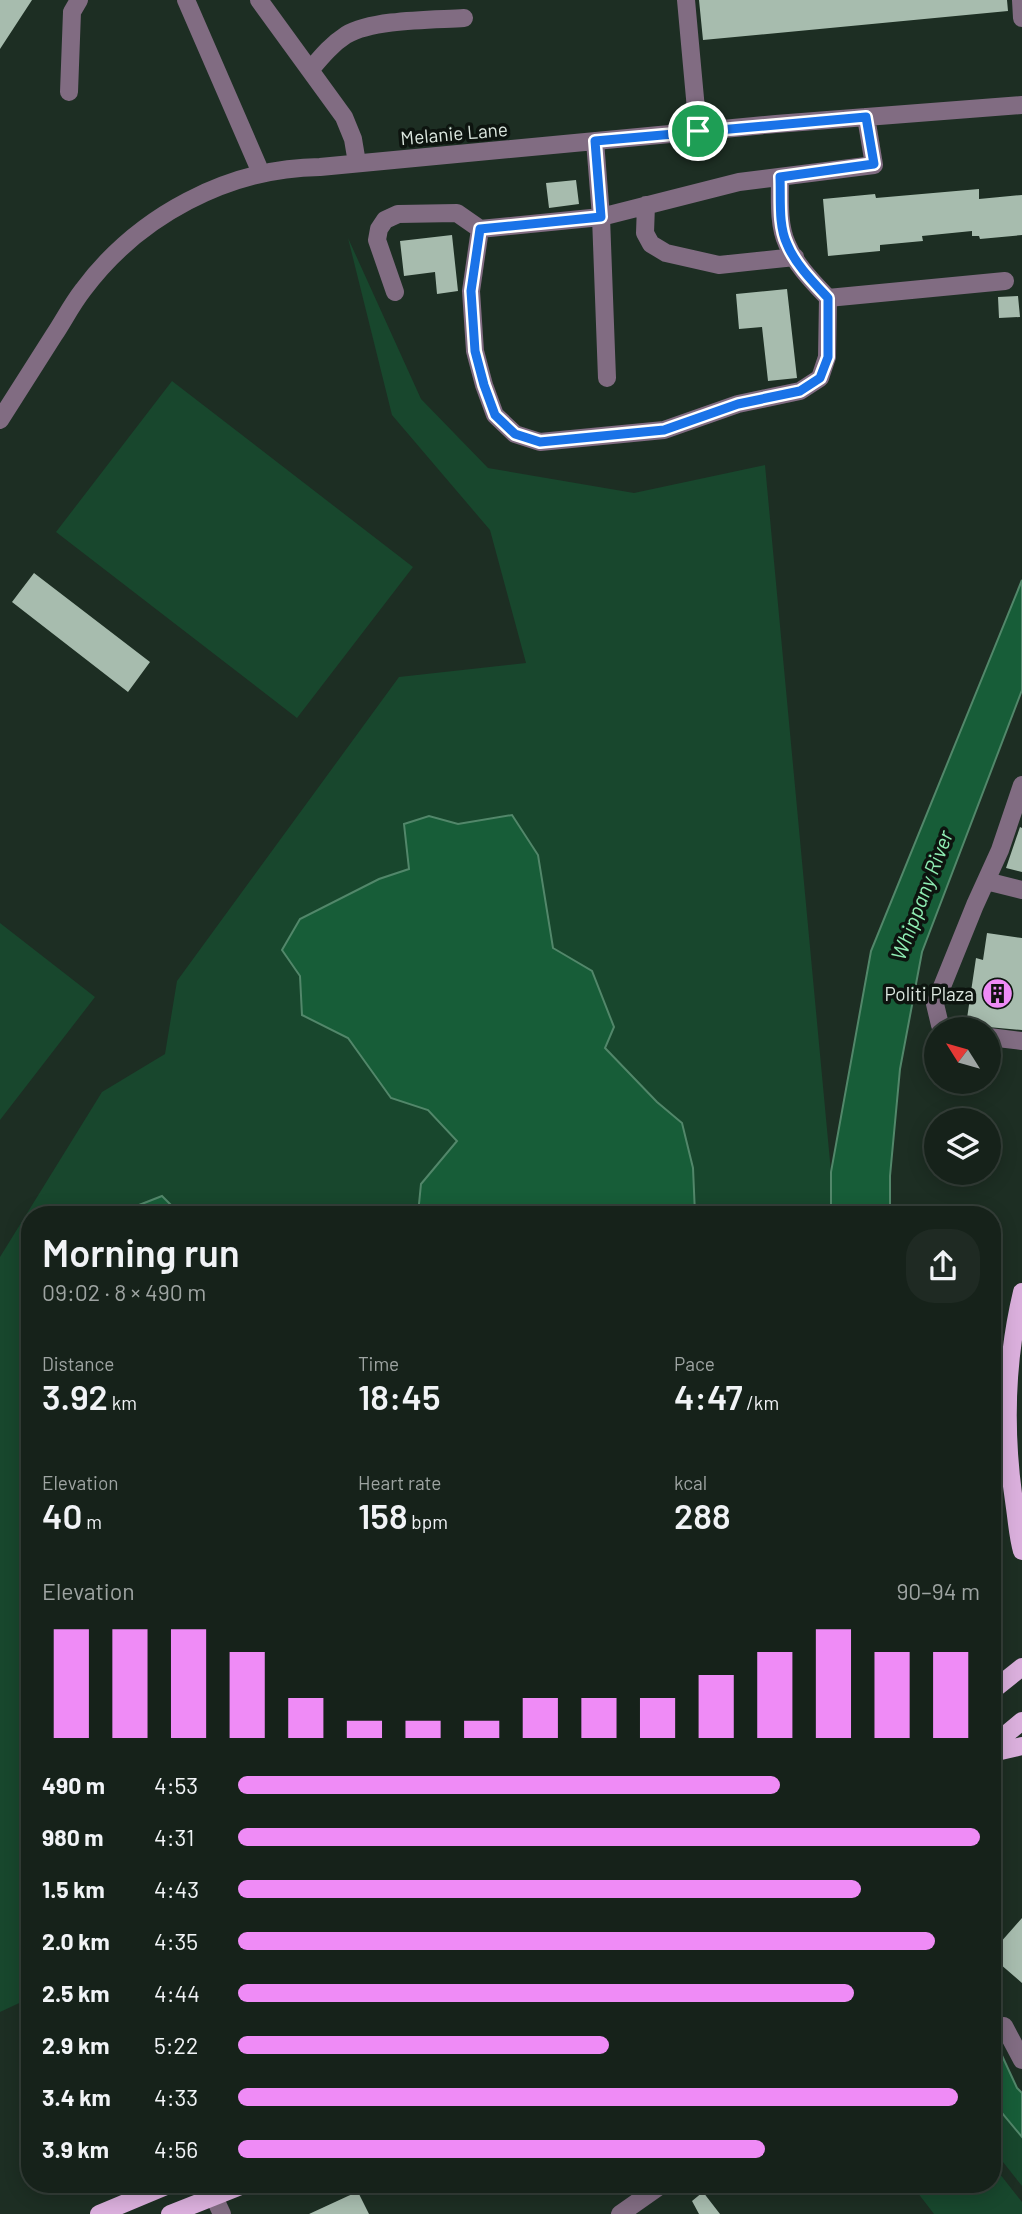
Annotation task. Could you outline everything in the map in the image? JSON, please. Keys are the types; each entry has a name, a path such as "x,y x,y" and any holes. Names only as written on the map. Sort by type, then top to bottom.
{"main road":[{"path":"1022,1292 1015,1321 1007,1393 1009,1469 1022,1551"},
{"path":"1001,1684 1019,1669"},
{"path":"1001,1738 1022,1721"},
{"path":"1001,1751 1022,1746"},
{"path":"99,2214 149,2193"},
{"path":"172,2214 224,2193"}],"street":[{"path":"69,92 72,12 79,0"},
{"path":"186,0 261,173"},
{"path":"259,0 344,117 353,139 357,163"},
{"path":"687,0 698,131"},
{"path":"1021,0 1022,18"},
{"path":"311,69 331,46 348,33 373,26 464,18"},
{"name":"Melanie Lane","path":"0,420 83,290 108,261 167,213 200,194 235,180 297,167 1022,105"},
{"path":"395,292 377,240 379,229 385,220 398,214 457,214 480,229 601,217 739,182 874,164 866,117"},
{"path":"595,141 601,217 607,378"},
{"path":"480,229 471,291 475,351 495,415 515,434 540,442 664,430 738,404 800,391 820,378 828,357 828,298 786,244 780,177"},
{"path":"646,205 645,233 651,244 666,253 719,265 795,257"},
{"path":"828,298 1004,281"},
{"path":"941,1017 935,1004 1000,850 1022,785"},
{"path":"986,881 1022,890"},
{"path":"1001,1038 1022,1041"},
{"path":"1004,2026 1022,2060"},
{"path":"620,2214 650,2193"},
{"path":"214,2197 222,2214"}],"shaded area":[{"path":"348,238 421,399 488,468 634,493 765,465 831,1172 831,1206 32,1206 102,1092 165,1054 177,981 399,677 526,663 490,530 392,415"},
{"path":"172,381 413,567 297,718 56,532"},
{"path":"0,923 95,997 0,1120"},
{"path":"21,1223 21,2002 0,2012 0,1257"},
{"path":"1001,2112 1022,2137 1022,2186 1001,2159"},
{"path":"1001,2175 1022,2202 1022,2214 934,2214 918,2193 1001,2193"}],"water":[{"name":"Whippany River","path":"1022,580 1022,690 922,952 900,1069 890,1176 890,1206 831,1206 831,1172 871,951"},
{"path":"512,815 538,855 553,948 592,971 614,1027 605,1048 657,1102 682,1123 693,1168 695,1206 419,1206 421,1184 457,1141 428,1110 391,1098 348,1038 302,1015 300,976 282,950 300,919 379,879 409,869 404,824 429,816 458,824"},
{"path":"162,1196 172,1206 137,1206"},
{"path":"1001,2053 1022,2093 1022,2137 1001,2112"}],"building":[{"path":"0,0 32,0 0,49"},
{"path":"699,0 1007,0 1008,11 703,40"},
{"path":"576,180 579,204 549,208 546,183"},
{"path":"979,189 979,199 1022,195 1022,235 980,239 979,236 972,236 972,231 922,236 923,241 880,245 880,251 828,256 823,199 875,194 876,198"},
{"path":"452,235 458,291 437,294 435,272 404,276 400,241"},
{"path":"787,289 797,378 768,381 762,327 739,329 736,294"},
{"path":"1018,296 1020,317 999,318 998,297"},
{"path":"34,573 150,662 128,692 12,602"},
{"path":"1020,827 1022,828 1022,872 1006,868"},
{"name":"Politi Plaza","path":"987,933 1022,938 1022,1030 1001,1028 1001,1017 967,1017 976,958 983,960"},
{"path":"1022,1918 1022,1983 1001,1965 1001,1942"},
{"path":"358,2193 369,2214 309,2214"},
{"path":"704,2193 720,2214 699,2214 692,2201"}],"place":[{"name":"Politi Plaza","path":"997,993"}],"route":[{"path":"866,117 874,164 780,177 786,244 828,298 828,357 820,378 800,391 738,404 664,430 540,442 515,434 495,415 475,351 471,291 480,229 601,217 595,141 698,131 866,117"}]}
